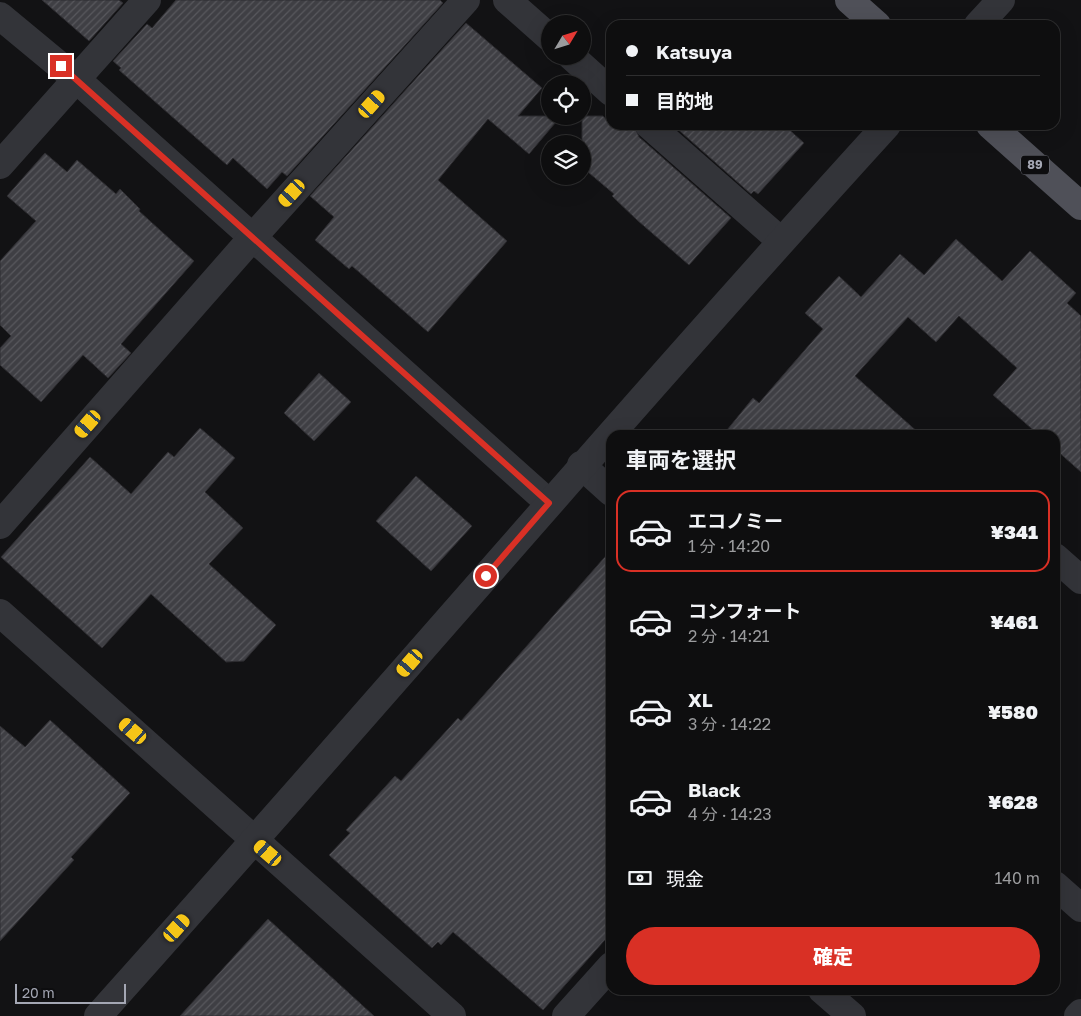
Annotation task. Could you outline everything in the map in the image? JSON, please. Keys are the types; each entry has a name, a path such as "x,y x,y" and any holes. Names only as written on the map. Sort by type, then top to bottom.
{"main road":[{"path":"849,0 871,20"},
{"name":"89","path":"996,130 1081,206"}],"street":[{"path":"0,165 147,0"},
{"path":"0,525 252,238 466,0"},
{"path":"507,0 541,30"},
{"path":"983,20 1001,0"},
{"path":"0,16 76,79 549,503"},
{"path":"581,65 606,88"},
{"path":"655,130 781,241"},
{"path":"612,430 882,130"},
{"path":"98,1016 255,842 606,437"},
{"path":"581,465 606,488"},
{"path":"1060,561 1081,580"},
{"path":"0,613 452,1016"},
{"path":"1060,889 1081,908"},
{"path":"566,1016 606,972"},
{"path":"828,995 852,1016"},
{"path":"1078,1016 1081,1013"}],"building":[{"path":"42,0 119,0 123,3 89,41"},
{"path":"176,0 440,0 443,3 287,176 282,172 267,189 233,158 227,165 119,70 121,68 113,61 147,24 152,28"},
{"path":"466,23 541,87 518,116 541,116 541,125 553,125 545,135 541,135 541,140 529,154 488,119 438,180 507,241 428,332 352,266 349,269 315,240 334,217 310,196"},
{"path":"591,116 603,116 606,119 606,130 636,130 639,137 731,218 689,265 637,220 612,196 614,194 591,175 591,135 582,135 582,125 591,125"},
{"path":"679,130 790,130 804,143 758,194 754,191 751,194"},
{"path":"45,153 67,172 77,160 116,194 120,189 140,209 139,211 194,261 121,344 131,353 108,378 83,355 41,402 0,365 0,348 11,336 0,325 0,261 36,221 7,196"},
{"path":"956,239 1002,281 1030,251 1076,293 1067,303 1081,316 1081,472 1060,453 1060,430 1033,430 993,395 1017,368 959,316 936,342 908,317 855,376 915,430 727,430 753,398 759,403 823,329 805,313 839,276 861,297 900,254 924,275"},
{"path":"319,373 351,402 314,441 284,413"},
{"path":"200,428 235,458 205,492 243,528 209,564 276,625 244,661 226,662 151,594 102,648 1,557 90,457 131,494 168,452 174,457"},
{"path":"416,476 472,526 431,571 376,521"},
{"path":"606,556 606,939 543,1010 453,932 441,945 438,942 432,948 329,855 350,833 346,830 395,776 401,781 458,718 461,721"},
{"path":"50,720 130,793 71,857 74,860 0,941 0,726 25,747"},
{"path":"268,919 374,1016 180,1016"}],"route":[{"path":"61,66 549,503 486,576"}]}
